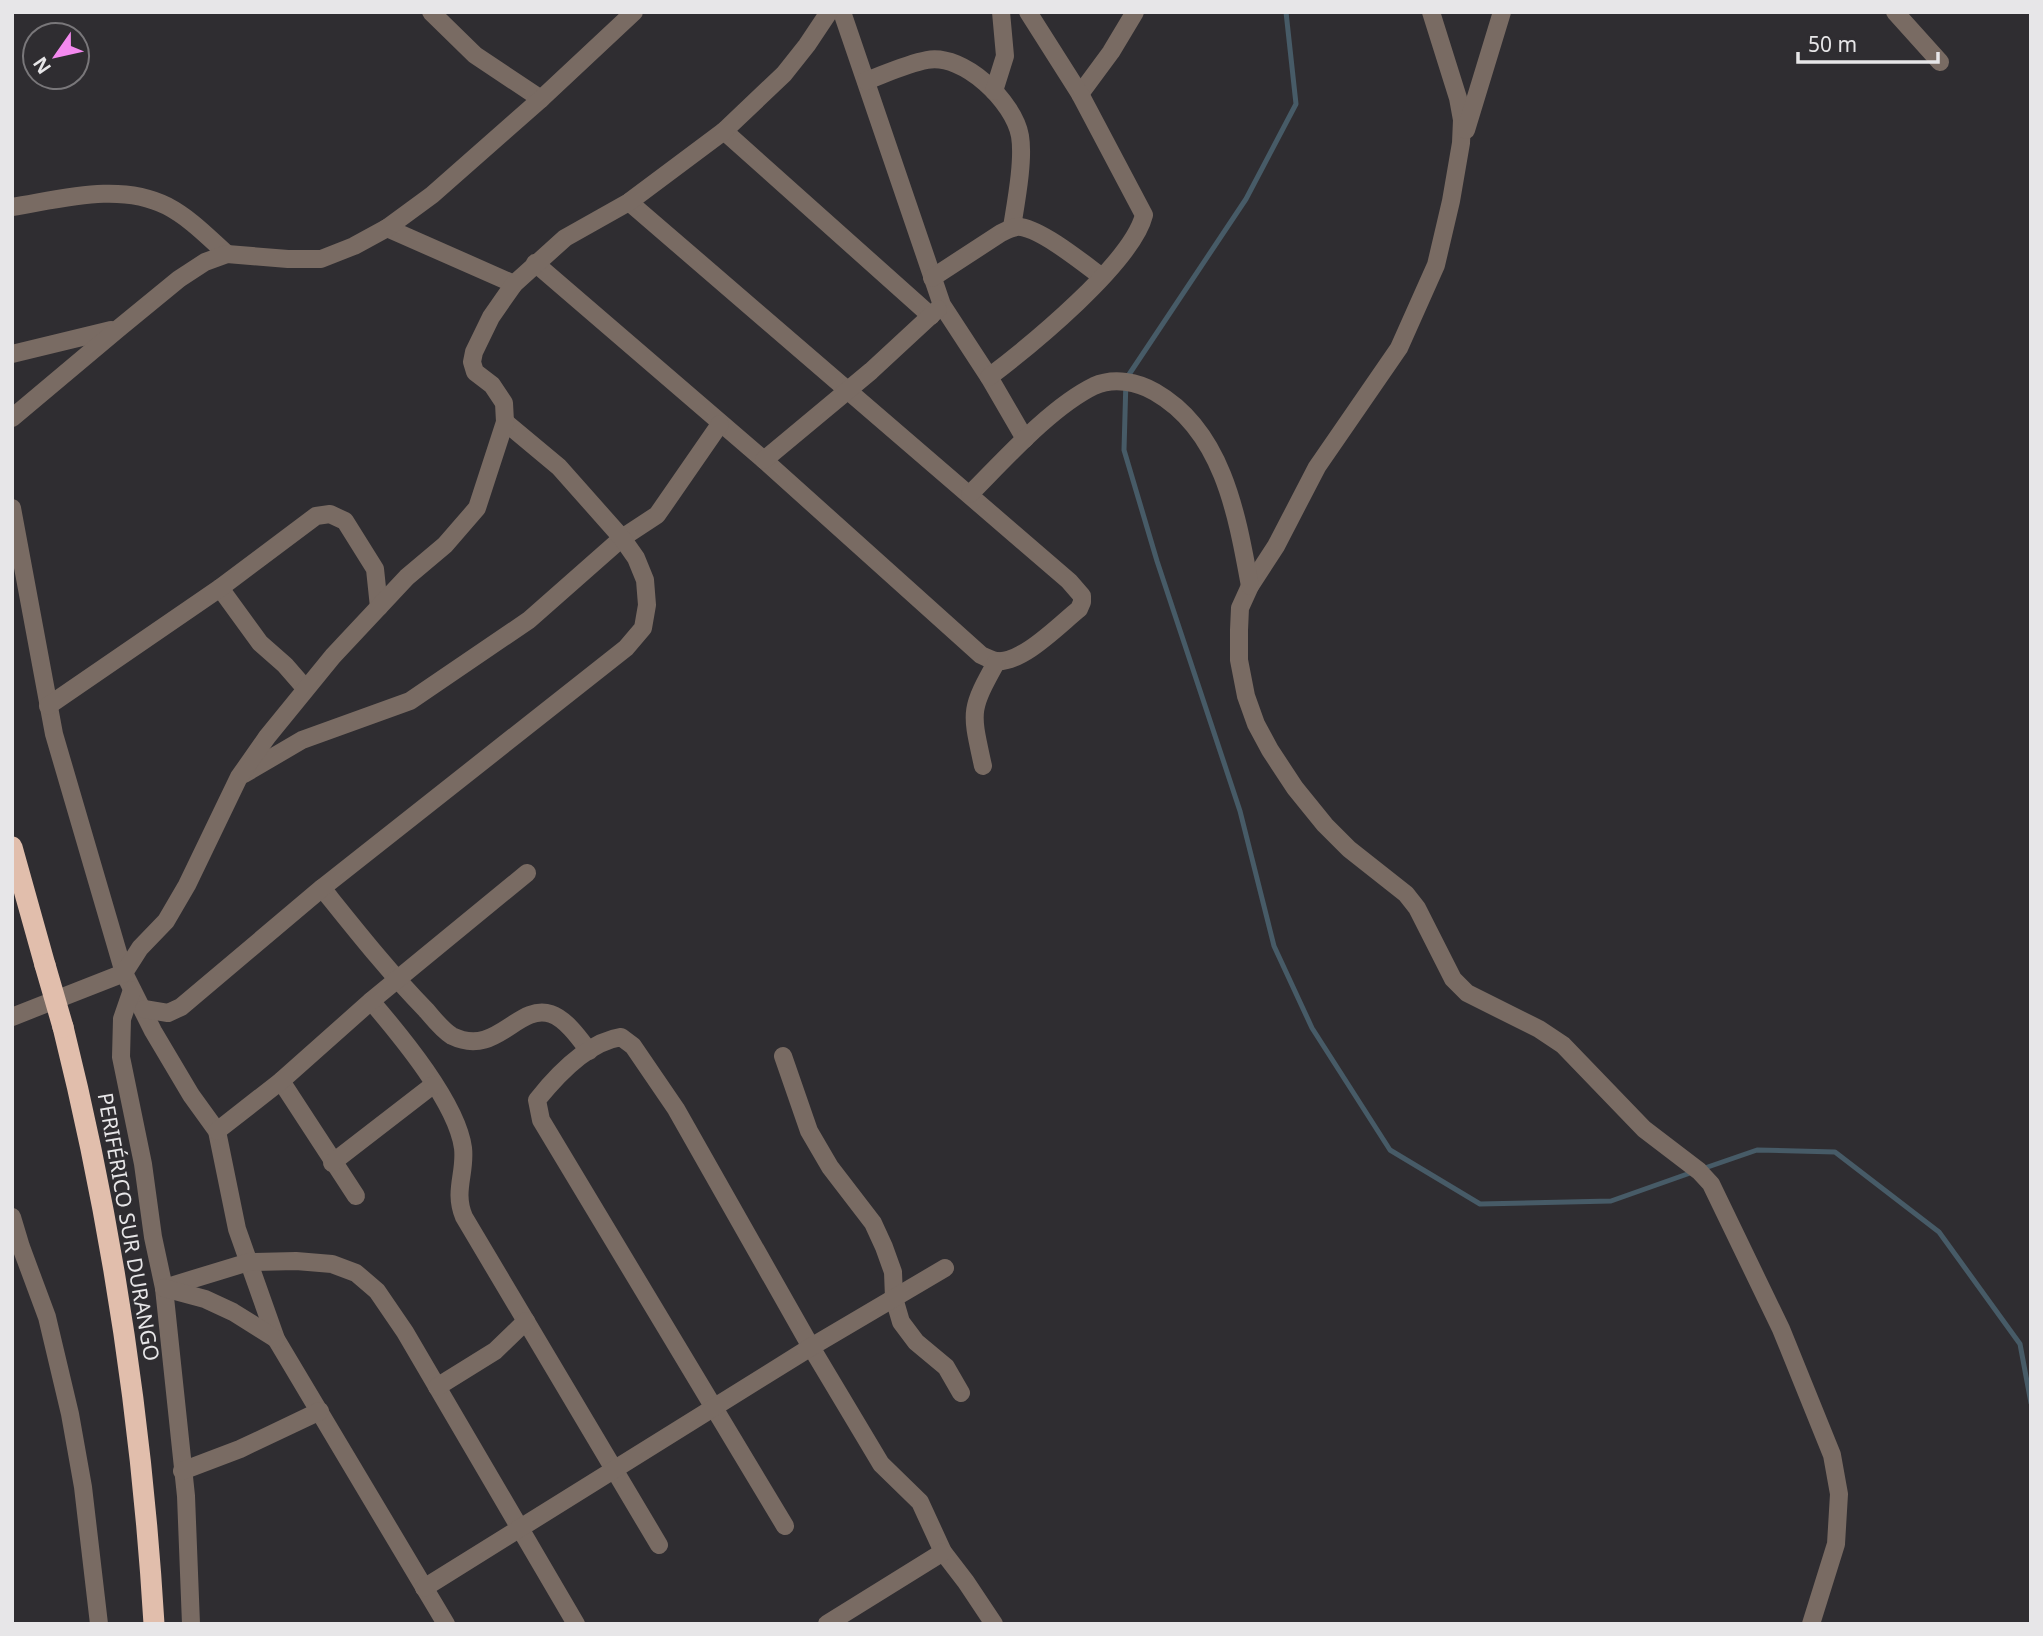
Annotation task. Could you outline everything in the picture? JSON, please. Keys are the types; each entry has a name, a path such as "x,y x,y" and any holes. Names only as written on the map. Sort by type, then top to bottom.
{"highway":[{"name":"PERIFÉRICO SUR DURANGO","path":"12,848 63,1027 102,1198 120,1300 136,1419 155,1624"}],"street":[{"path":"430,12 475,55 541,99"},
{"path":"12,418 179,279 205,262 226,254 321,259 354,246 387,228 432,195 634,12"},
{"path":"12,1017 124,973 140,948 166,921 187,885 239,777 304,688 407,577 445,545 477,508 505,422 504,403 492,385 475,372 472,362 478,339 514,284 565,238 629,202 724,131 784,74 830,12"},
{"path":"842,12 932,278 936,311"},
{"path":"994,91 1006,56 1001,12"},
{"path":"989,377 1044,334 1101,277 1133,240 1144,215 1080,93 1027,12"},
{"path":"1080,93 1111,52 1135,12"},
{"path":"1431,12 1458,98 1462,120 1461,143 1451,201 1436,265 1399,348 1317,467 1240,608 1239,660 1246,696 1256,724 1295,788 1349,849 1406,894 1417,908 1452,979 1466,993 1539,1029 1563,1045 1644,1129 1699,1171 1711,1184 1781,1329 1832,1455 1839,1494 1836,1544 1811,1624"},
{"path":"1461,143 1502,12"},
{"path":"1895,12 1940,62"},
{"path":"866,81 929,59 953,62 973,72 994,91 1014,118 1021,137 1018,191 1012,227"},
{"path":"724,131 936,311 989,377 1025,439"},
{"path":"12,207 109,193 139,195 167,206 194,223 226,254"},
{"path":"535,263 764,460 981,655 997,661 1015,658 1079,609 1083,602 1082,596 1069,581 629,202"},
{"path":"932,278 1012,227 1022,227 1068,252 1101,277"},
{"path":"387,228 514,284"},
{"path":"764,460 904,342 936,311"},
{"path":"12,354 118,329"},
{"path":"970,494 1025,439 1070,402 1096,386 1118,381 1144,385 1184,412 1202,437 1225,479 1237,514 1250,586"},
{"path":"144,1009 168,1013 181,1007 322,888 626,648 643,628 645,580 636,558 622,538 559,467 505,422"},
{"path":"239,777 302,740 410,701 529,620 622,538 657,515 720,424"},
{"path":"12,508 48,706 124,973 153,1031 191,1095 217,1131 229,1196 276,1339 446,1624"},
{"path":"48,706 220,588 316,516 330,514 345,521 375,569 379,607"},
{"path":"220,588 260,642 285,665 304,688"},
{"path":"983,766 973,720 974,708 997,661"},
{"path":"217,1131 281,1081 371,1001 527,873"},
{"path":"322,888 397,980 450,1035 470,1042 493,1038 519,1020 535,1014 551,1014 576,1035 589,1051"},
{"path":"132,990 122,1019 121,1057 143,1164 163,1289 190,1548 191,1624"},
{"path":"371,1001 408,1045 455,1121 463,1147 464,1162 458,1192 460,1206 476,1238 659,1545"},
{"path":"785,1526 549,1135 537,1109 537,1100 552,1082 608,1039 621,1037 634,1046 676,1108 811,1347 881,1464 920,1502 943,1552 993,1624"},
{"path":"783,1056 809,1131 830,1167 873,1223 884,1247 893,1272 894,1298 901,1322 916,1342 946,1367 961,1393"},
{"path":"281,1081 356,1196"},
{"path":"332,1163 433,1085"},
{"path":"12,1217 47,1317 70,1414 83,1487 99,1624"},
{"path":"163,1289 249,1262 296,1261 332,1264 356,1273 377,1292 405,1332 576,1624"},
{"path":"424,1588 811,1347 945,1268"},
{"path":"163,1289 205,1299 233,1312 276,1339"},
{"path":"437,1387 495,1351 526,1321"},
{"path":"182,1471 240,1449 320,1412"},
{"path":"827,1624 943,1552"}],"waterway":[{"path":"1286,12 1296,104 1246,199 1126,379 1124,450 1157,561 1240,811 1274,946 1312,1028 1390,1150 1480,1204 1611,1201 1693,1172"},
{"path":"1702,1169 1757,1150 1835,1152 1939,1232 2020,1344 2031,1403"}]}
